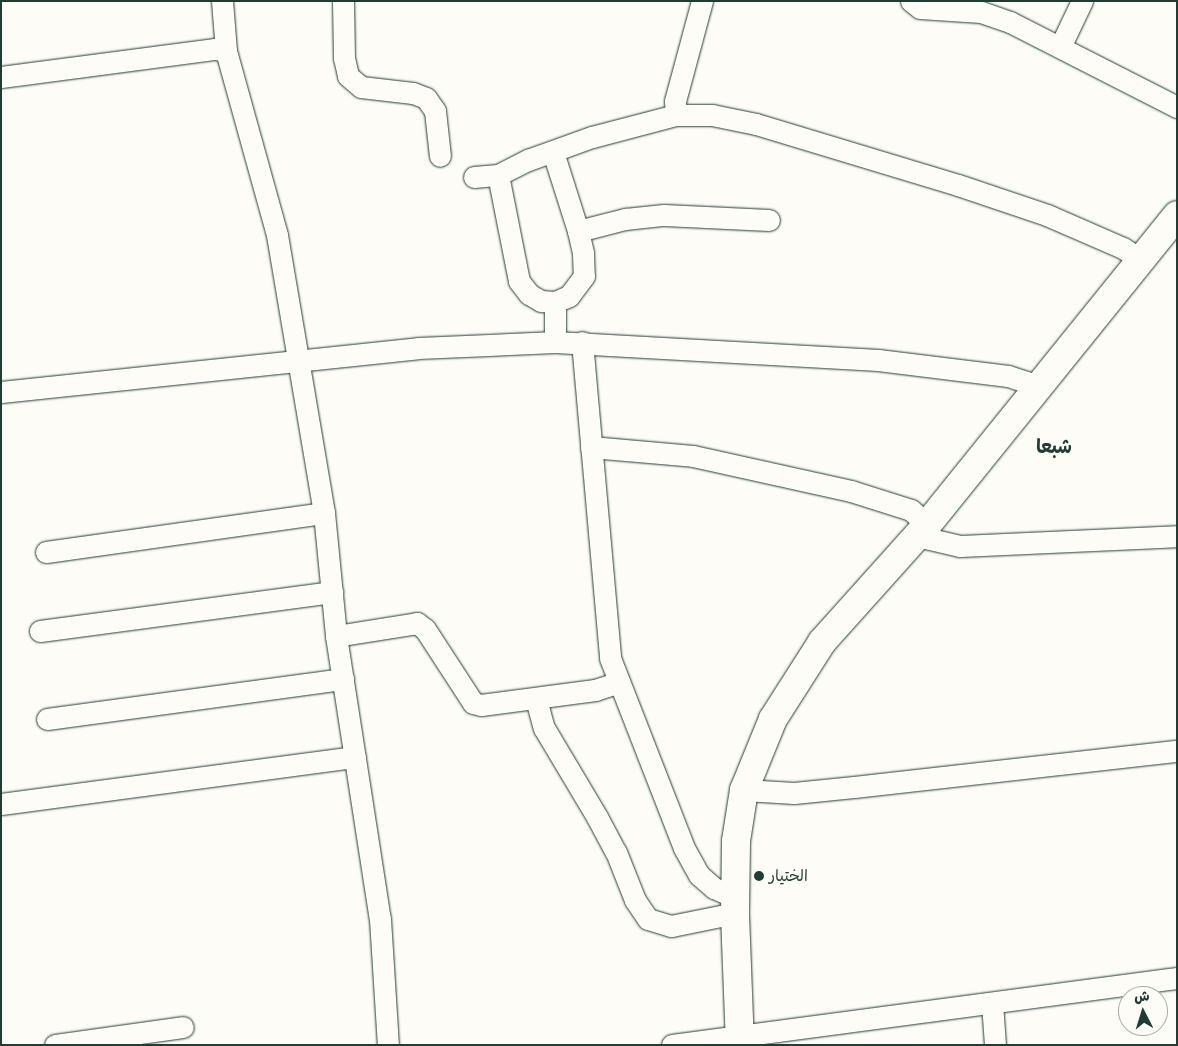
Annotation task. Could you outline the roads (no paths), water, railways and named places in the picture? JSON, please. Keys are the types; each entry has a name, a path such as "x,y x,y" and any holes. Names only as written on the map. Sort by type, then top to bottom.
{"main road":[{"path":"739,1040 735,905 736,841 744,790 760,747 796,678 822,642 922,530 1041,387 1177,215"}],"street":[{"path":"222,1 226,51 277,235 324,513 336,636 380,919 388,1045"},
{"path":"343,1 344,58 348,76 361,87 413,93 426,98 435,111 440,156"},
{"path":"676,115 675,101 702,1"},
{"path":"911,1 920,8 936,11 981,12 1061,45 1177,107"},
{"path":"1061,45 1082,1"},
{"path":"1,77 215,49 226,51"},
{"path":"474,177 498,174 528,160 592,137 676,115 712,115 756,124 958,185 1047,215 1123,248 1141,260"},
{"path":"498,174 519,281 535,297 555,302 569,296 584,276 583,253 578,231 553,152"},
{"path":"578,231 625,219 664,215 769,220"},
{"path":"555,302 555,342"},
{"path":"1,392 418,348 555,342 582,342 878,360 1008,376 1041,387"},
{"path":"582,342 608,642 619,682 684,848 699,875 735,905"},
{"path":"591,447 693,456 825,484 892,502 911,510 922,530 960,546 1177,536"},
{"path":"46,552 324,513"},
{"path":"40,631 332,592"},
{"path":"336,636 417,623 425,630 473,703 481,706 595,690 619,682"},
{"path":"47,720 343,679"},
{"path":"536,699 544,728 607,835 635,900 648,918 671,926 735,905"},
{"path":"744,790 794,793 1177,751"},
{"path":"1,804 355,757"},
{"path":"672,1045 739,1040 1177,978"},
{"path":"992,1003 995,1045"},
{"path":"55,1045 183,1026"}],"place":[{"name":"الختيار","path":"759,876"}],"district":[{"name":"شبعا","path":"1054,448"}]}
